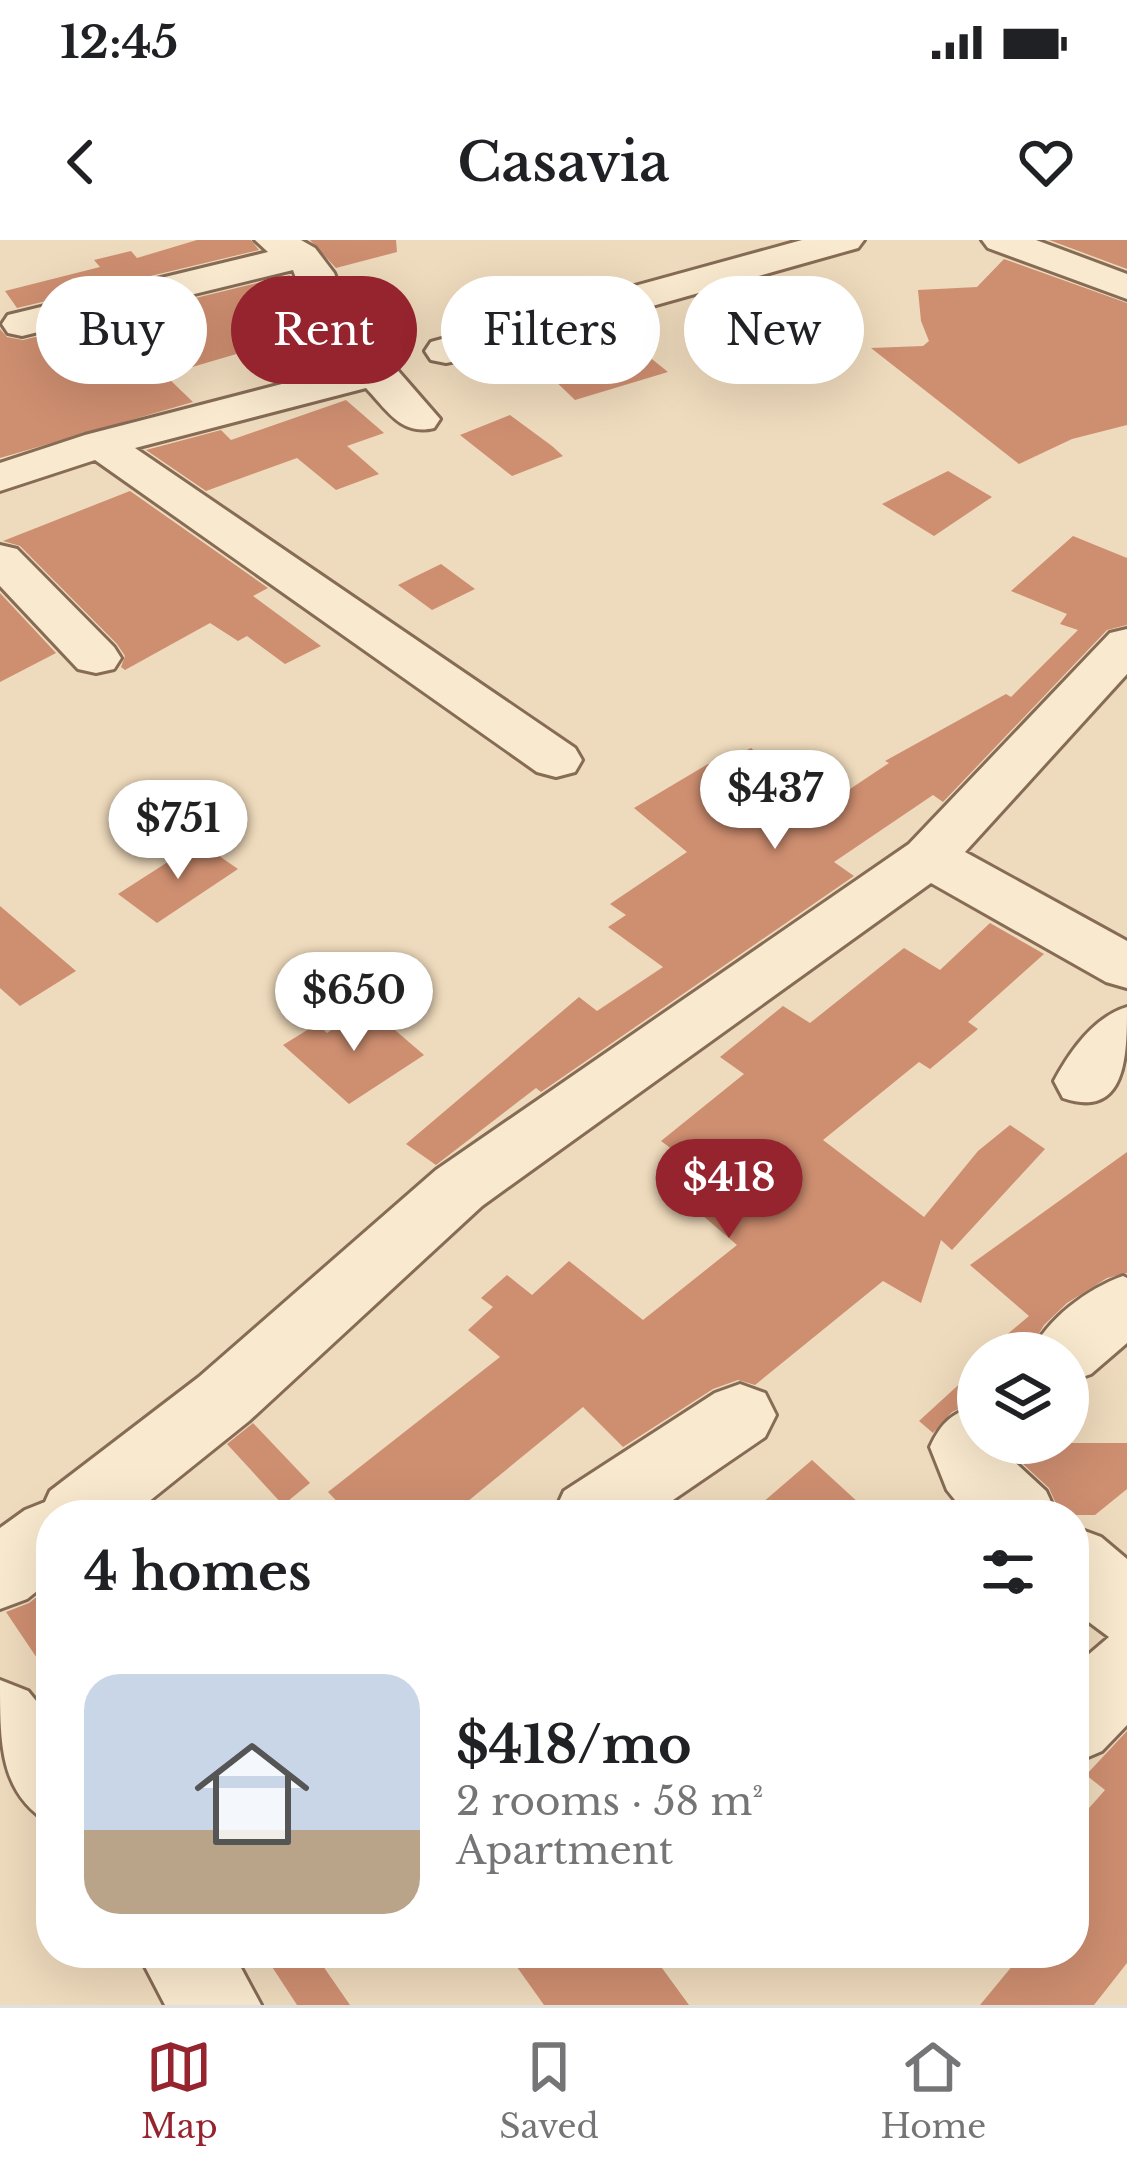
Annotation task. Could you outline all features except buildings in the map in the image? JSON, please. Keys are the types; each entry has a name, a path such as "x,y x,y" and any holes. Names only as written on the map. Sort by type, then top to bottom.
{"street":[{"path":"660,291 844,240"},
{"path":"1001,240 1127,287"},
{"path":"22,324 287,248 318,276"},
{"path":"0,478 100,444 332,384"},
{"path":"386,384 419,419"},
{"path":"100,444 556,760"},
{"path":"0,559 95,658"},
{"path":"95,1500 224,1399 459,1188 929,857 1127,644"},
{"path":"929,857 1127,967"},
{"path":"1085,1081 1127,1029"},
{"path":"1089,1334 1123,1305"},
{"path":"612,1500 740,1415"},
{"path":"0,1574 36,1546"},
{"path":"1089,1575 1127,1607"},
{"path":"1089,1708 1127,1668"},
{"path":"0,1719 36,1764"},
{"path":"192,1968 218,2005"}]}
